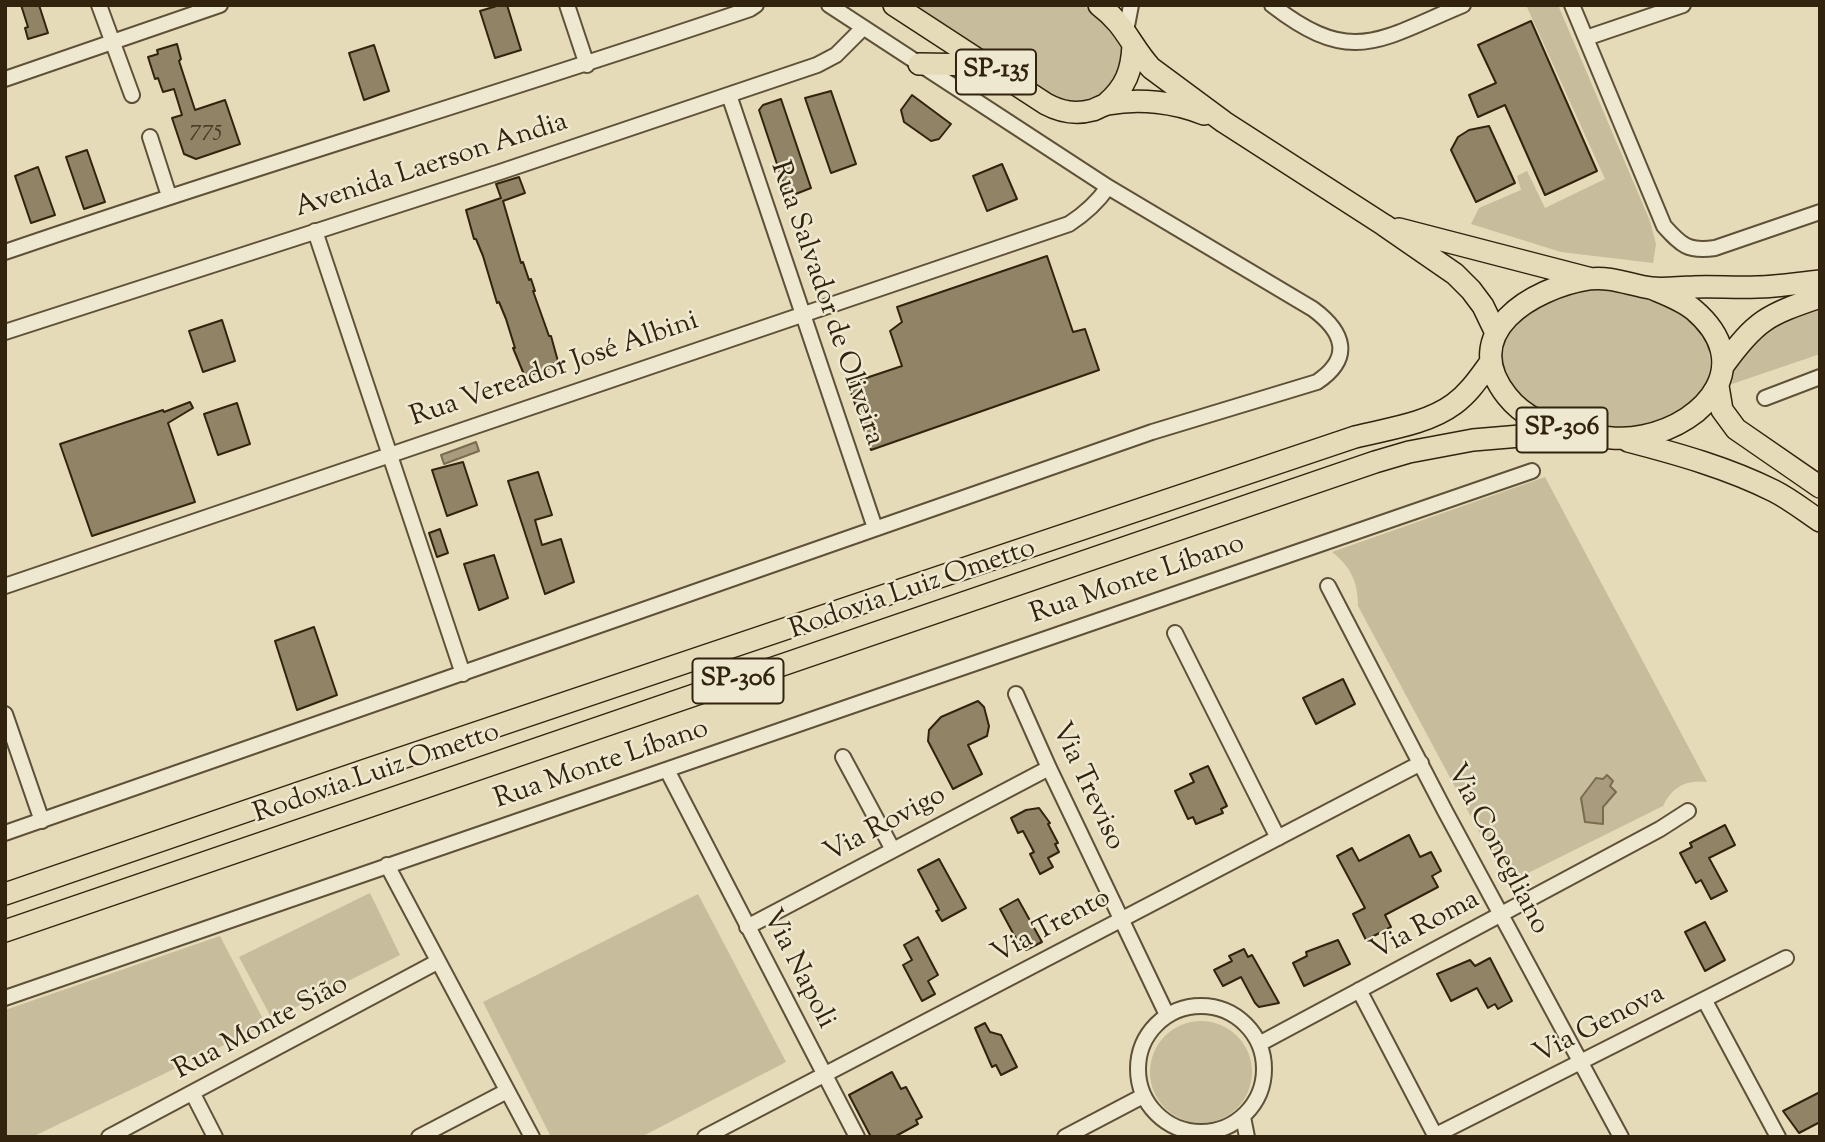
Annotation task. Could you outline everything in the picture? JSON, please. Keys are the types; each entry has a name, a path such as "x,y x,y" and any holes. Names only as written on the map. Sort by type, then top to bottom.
{"main road":[{"name":"SP-135","path":"894,5 1058,110 1079,112 1107,104 1173,104 1224,122"},
{"name":"SP-135","path":"1099,5 1114,17 1151,68 1224,122 1436,260 1471,290 1483,306 1496,333"},
{"path":"1107,104 1128,78 1131,69 1130,38"},
{"path":"919,64 984,65"},
{"name":"SP-135","path":"1384,225 1590,279"},
{"path":"1496,333 1509,315 1530,298 1558,286 1590,279 1611,279 1651,288 1758,287 1820,281"},
{"path":"1651,288 1692,308 1713,332 1720,349 1722,410 1736,429 1820,487"},
{"name":"SP-306","path":"1496,333 1490,363 1499,386 1518,409 1538,422 1568,432 1620,439 1641,437 1665,431 1689,419 1705,405 1752,328 1767,317 1820,297"},
{"name":"Rodovia Luiz Ometto","path":"5,894 1342,442 1426,418 1452,405 1473,387 1490,363"},
{"name":"Rodovia Luiz Ometto","path":"5,931 1375,462 1409,452 1473,440 1568,432"},
{"path":"1620,439 1715,467 1776,492 1820,521"},
{"path":"1776,492 1768,482 1768,473 1777,466 1788,466"}],"street":[{"path":"99,5 132,95"},
{"path":"5,79 220,5"},
{"path":"567,5 587,65"},
{"name":"Avenida Laerson Andia","path":"5,253 169,196 587,65 756,5"},
{"path":"5,833 1152,432 1317,382 1335,367 1341,347 1334,328 1313,309 1108,187 829,5"},
{"path":"1130,38 1131,5"},
{"path":"1272,5 1300,26 1327,39 1347,43 1368,43 1463,5"},
{"path":"1572,5 1664,226 1681,244 1702,250 1715,248 1820,212"},
{"path":"1586,38 1683,5"},
{"name":"Avenida Laerson Andia","path":"5,332 817,65 836,55 863,28"},
{"name":"Rua Salvador de Oliveira","path":"729,95 875,528"},
{"path":"150,137 169,196"},
{"name":"Rua Vereador José Albini","path":"5,586 388,453 1069,224 1092,208 1108,187"},
{"path":"315,231 463,674"},
{"path":"1765,398 1820,377"},
{"name":"Rua Monte Líbano","path":"5,998 1532,471"},
{"name":"Via Conegliano","path":"1328,586 1621,1137"},
{"path":"1175,633 1278,838"},
{"name":"Via Treviso","path":"1016,694 1167,1015"},
{"path":"5,714 42,821"},
{"path":"843,757 893,850"},
{"name":"Via Trento","path":"705,1137 1421,763"},
{"name":"Via Rovigo","path":"747,927 1049,768"},
{"name":"Via Napoli","path":"667,770 857,1137"},
{"name":"Via Roma","path":"1259,1044 1660,830 1688,811"},
{"path":"387,865 532,1137"},
{"name":"Via Genova","path":"1436,1136 1786,958"},
{"name":"Rua Monte Sião","path":"109,1137 437,962"},
{"path":"1359,990 1436,1136"},
{"path":"1705,1001 1778,1137"},
{"path":"1202,1005 1220,1008 1243,1022 1259,1044 1264,1059 1261,1091 1243,1117 1216,1134 1193,1132 1173,1126 1156,1114 1143,1096 1137,1074 1140,1051 1150,1030 1167,1015 1184,1007 1202,1005"},
{"path":"419,1137 507,1091"},
{"path":"193,1094 215,1137"},
{"path":"1065,1137 1143,1096"},
{"path":"1243,1117 1247,1137"}],"shaded area":[{"path":"910,5 1082,5 1110,24 1119,38 1123,54 1121,70 1102,96 1087,103 1055,100"},
{"path":"1526,5 1558,5 1650,221 1656,244 1653,263 1561,252 1471,224 1479,208 1521,190 1517,176 1527,171 1545,208 1605,179"},
{"path":"1609,286 1671,303 1686,313 1697,326 1710,355 1710,370 1706,386 1697,400 1683,412 1651,424 1631,427 1570,423 1538,412 1504,382 1499,363 1503,332 1553,293"},
{"path":"1820,301 1820,354 1729,385 1741,352 1750,340 1775,322"},
{"path":"476,442 479,451 444,464 441,455"},
{"path":"1545,477 1707,782 1680,786 1663,806 1516,879 1505,876 1498,867 1358,606 1357,590 1352,576 1344,563 1332,552"},
{"path":"1607,775 1613,781 1610,786 1616,792 1603,807 1603,824 1585,822 1581,798 1596,778 1603,779"},
{"path":"370,893 400,955 272,1019 239,957"},
{"path":"698,894 786,1062 641,1137 551,1137 483,1002"},
{"path":"220,936 266,1025 32,1137 5,1137 5,1010"},
{"path":"1201,1021 1220,1025 1237,1036 1248,1053 1252,1072 1248,1091 1237,1108 1220,1119 1201,1123 1182,1119 1165,1108 1154,1091 1150,1072 1154,1053 1165,1036 1182,1025"}],"building":[{"path":"21,5 39,5 48,33 28,39 25,28 28,27"},
{"path":"507,5 521,50 495,58 480,11"},
{"path":"1531,21 1597,171 1545,195 1505,105 1478,117 1469,95 1496,83 1478,45"},
{"path":"177,44 181,59 179,61 195,110 225,100 240,144 196,159 184,154 172,118 182,115 174,89 163,92 158,78 155,79 148,57 158,54 157,50"},
{"path":"374,45 389,91 364,100 349,53"},
{"path":"831,91 856,164 831,173 805,98"},
{"path":"912,95 951,124 939,139 931,141 904,122 901,110"},
{"path":"781,99 811,188 788,197 759,110 763,105"},
{"path":"1489,126 1515,183 1476,202 1451,150 1458,137 1469,130"},
{"path":"87,150 105,202 84,209 66,157"},
{"path":"1002,164 1017,199 987,211 973,176"},
{"path":"38,167 55,215 31,223 15,176"},
{"path":"519,177 525,193 503,201 521,263 523,262 529,280 531,279 559,365 525,377 513,348 506,319 499,302 497,303 483,256 474,239 466,210 501,198 496,184"},
{"path":"1047,256 1073,332 1085,329 1099,370 871,450 848,384 902,366 890,331 902,322 897,307"},
{"path":"222,320 235,361 203,372 189,331"},
{"path":"190,402 193,408 168,423 195,502 92,536 60,444"},
{"path":"237,403 250,444 218,455 204,414"},
{"path":"463,462 477,505 447,516 432,470"},
{"path":"538,472 552,515 535,520 542,545 561,539 574,582 545,594 508,481"},
{"path":"440,529 448,553 437,557 429,533"},
{"path":"494,555 508,598 479,610 464,564"},
{"path":"314,627 337,695 297,710 275,641"},
{"path":"1343,679 1355,704 1316,724 1303,698"},
{"path":"978,701 984,707 989,726 987,736 968,745 982,774 953,789 928,741 929,730 941,717"},
{"path":"1208,766 1227,806 1221,809 1223,813 1196,824 1193,817 1188,819 1175,791 1194,782 1190,774"},
{"path":"1039,808 1050,823 1048,824 1058,843 1055,844 1059,852 1048,858 1053,867 1040,874 1030,854 1034,852 1023,831 1018,833 1011,818 1026,810"},
{"path":"1725,825 1735,845 1709,858 1727,891 1711,899 1701,880 1696,883 1680,853 1692,847 1690,843"},
{"path":"1409,835 1420,857 1431,852 1441,871 1432,876 1438,887 1385,915 1391,927 1366,940 1353,914 1365,908 1337,856 1352,848 1359,861"},
{"path":"939,859 966,908 942,921 918,870"},
{"path":"1018,899 1042,942 1026,950 1024,946 1021,948 1000,909"},
{"path":"1705,922 1725,960 1705,971 1685,932"},
{"path":"918,937 938,975 928,981 935,994 922,1001 903,965 912,960 904,945"},
{"path":"1338,940 1350,964 1304,986 1293,963 1307,956 1306,952"},
{"path":"1244,949 1248,957 1252,955 1279,1003 1259,1007 1241,977 1223,986 1214,970 1232,961 1229,956"},
{"path":"1490,958 1512,1001 1498,1009 1495,1004 1488,1008 1477,988 1451,1001 1437,974 1470,960 1475,966"},
{"path":"985,1023 990,1032 1001,1035 1017,1067 1001,1075 996,1065 992,1067 975,1028"},
{"path":"892,1072 901,1089 906,1087 922,1117 916,1120 918,1124 894,1137 871,1137 849,1095"},
{"path":"1820,1092 1820,1122 1799,1133 1783,1111"}]}
